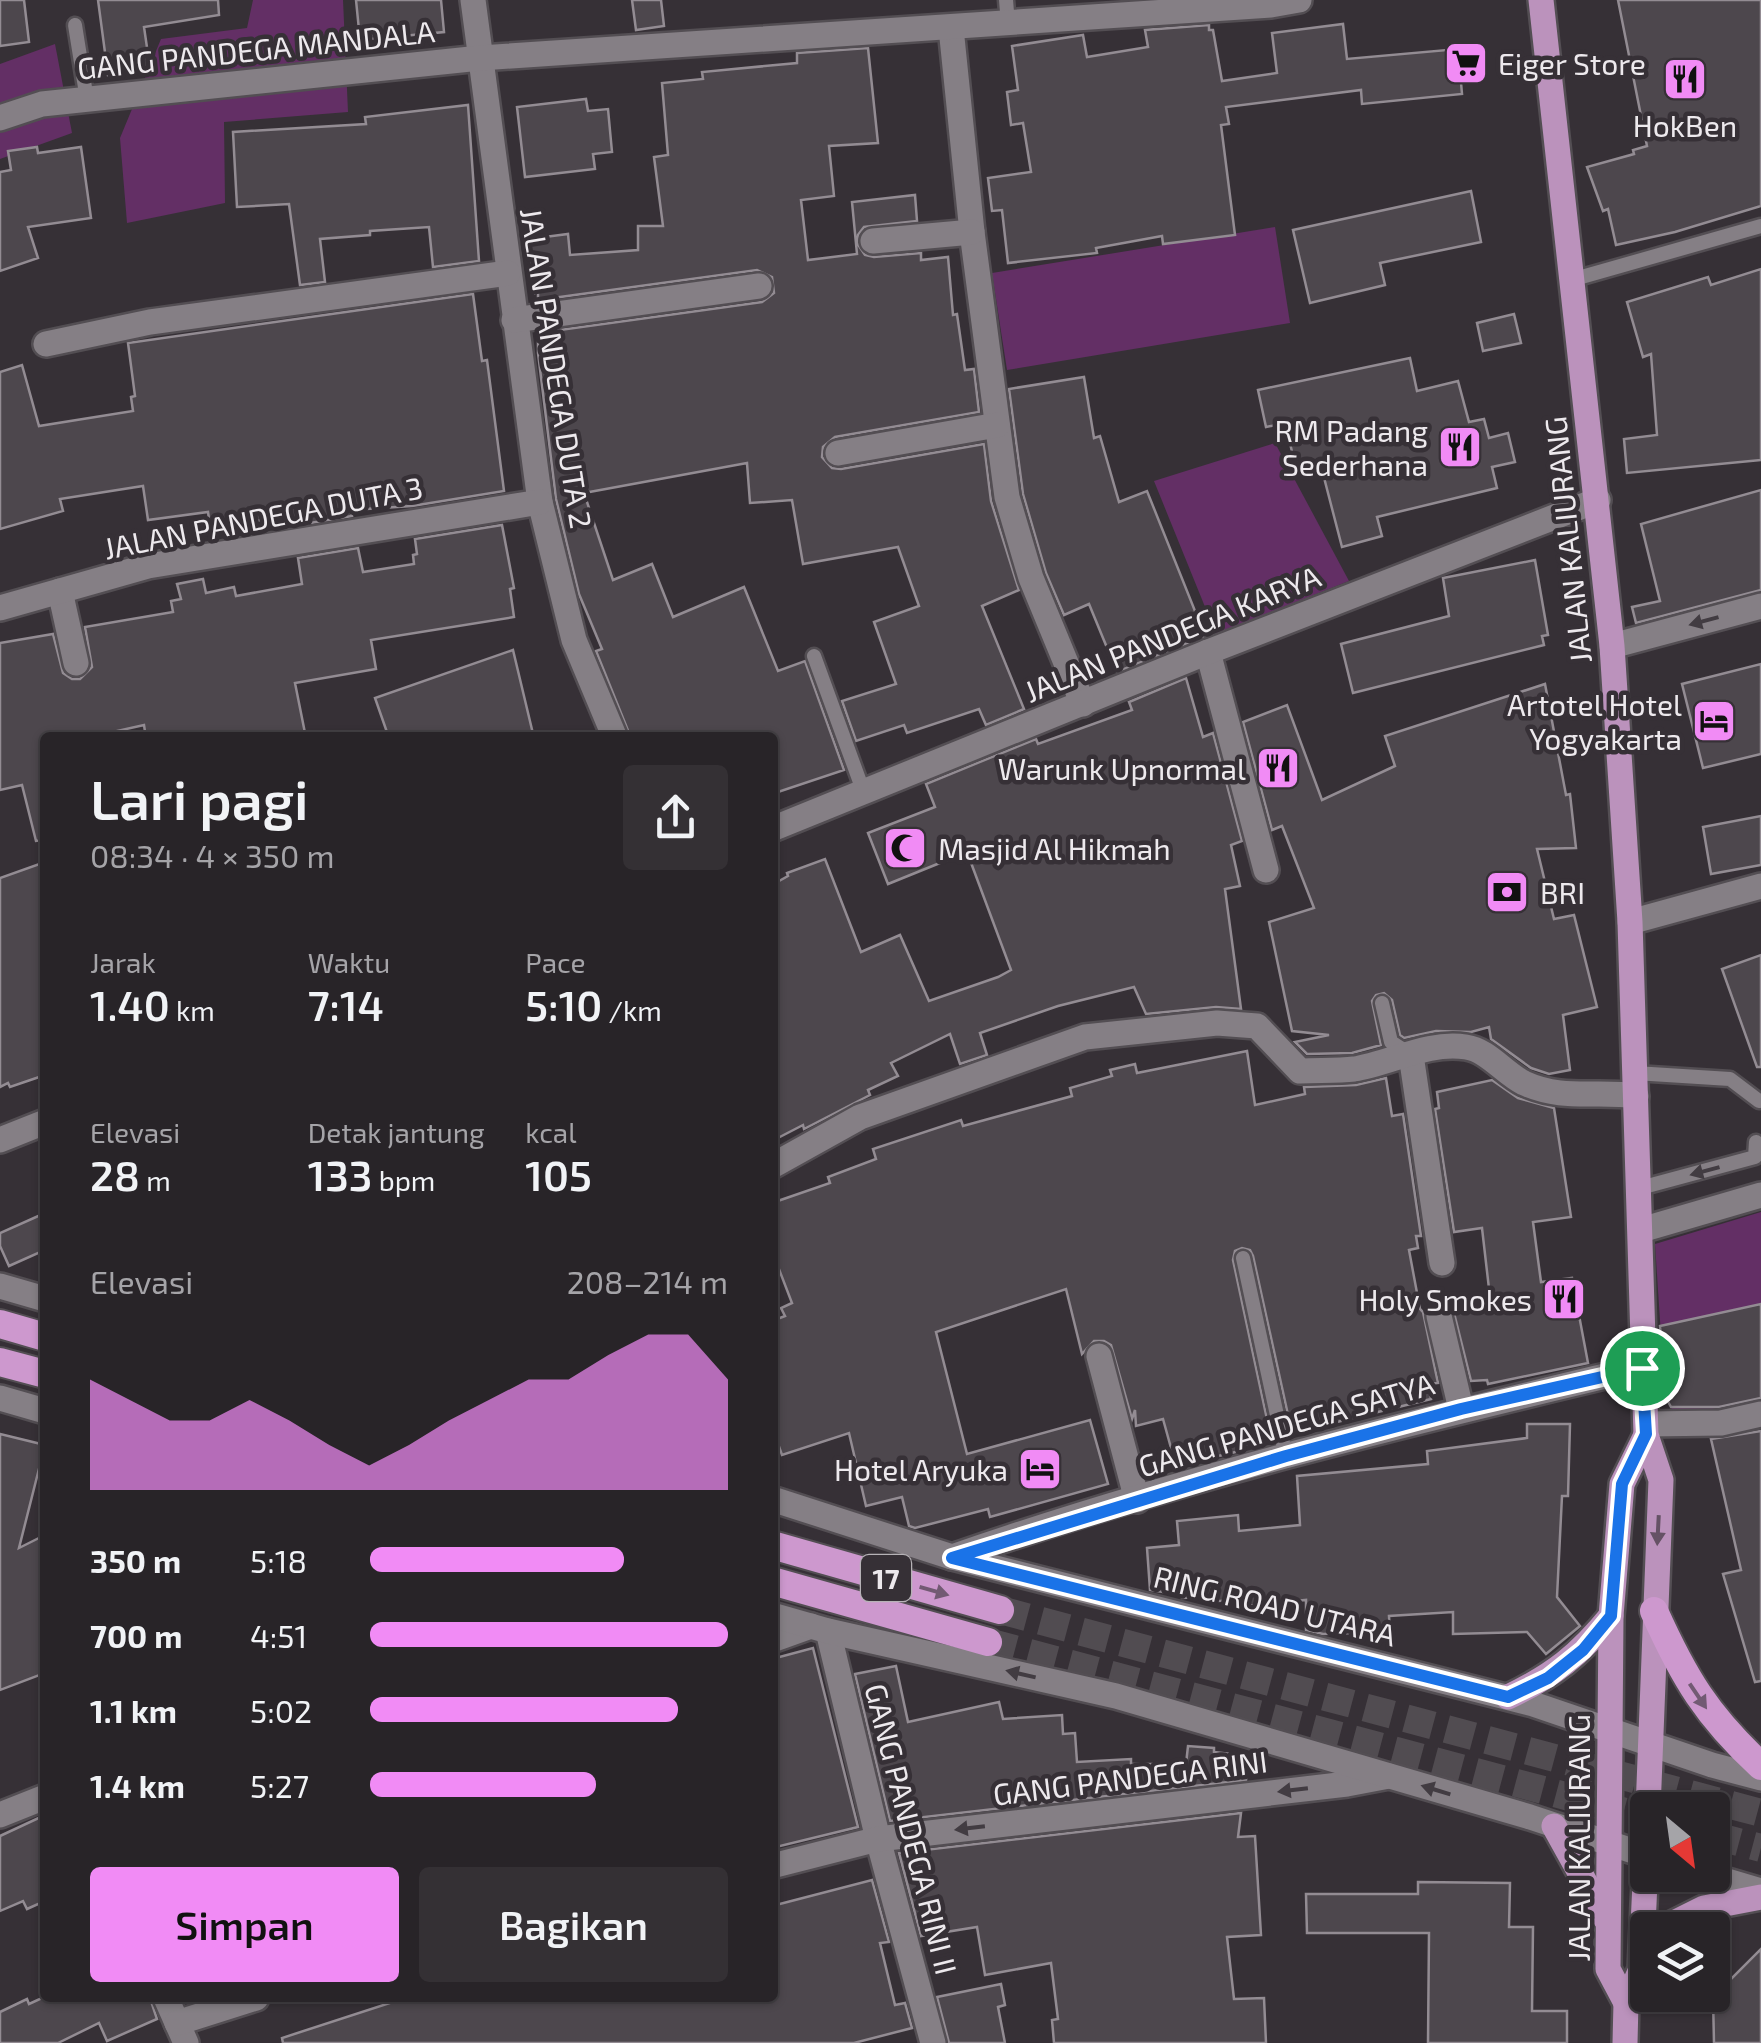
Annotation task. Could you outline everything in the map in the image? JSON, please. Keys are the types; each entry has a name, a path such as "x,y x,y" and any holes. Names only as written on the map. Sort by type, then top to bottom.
{"highway":[{"path":"0,1324 40,1336"},
{"path":"0,1362 40,1373"},
{"name":"17","path":"778,1547 1000,1610"},
{"name":"17","path":"778,1583 988,1642"},
{"path":"1654,1611 1680,1670 1702,1704 1761,1766"}],"main road":[{"name":"JALAN KALIURANG","path":"1541,0 1598,500 1630,922 1642,1368 1646,1429 1660,1480 1649,1792"},
{"name":"JALAN KALIURANG","path":"1626,2003 1608,1969 1611,1616 1622,1484 1646,1429"},
{"path":"1508,1697 1548,1678 1583,1650 1611,1616"},
{"path":"1554,1826 1608,1922"},
{"path":"1696,1912 1761,1894"},
{"name":"JALAN KALIURANG","path":"1626,2043 1626,2003 1630,1994"}],"street":[{"name":"JALAN PANDEGA DUTA 2","path":"473,0 540,502 574,640 612,732"},
{"name":"GANG PANDEGA MANDALA","path":"0,118 42,104 480,58 950,28 1007,12 1271,5 1300,0"},
{"path":"950,28 1007,497 1032,578 1083,704"},
{"path":"873,241 972,232"},
{"path":"46,344 150,322 508,273"},
{"path":"514,320 758,286"},
{"path":"838,452 997,425"},
{"name":"JALAN PANDEGA KARYA","path":"778,828 1208,652 1598,500"},
{"name":"JALAN PANDEGA DUTA 3","path":"0,608 148,566 540,502"},
{"path":"60,591 76,663"},
{"path":"1612,646 1761,606"},
{"path":"1208,652 1266,870"},
{"path":"1630,922 1761,886"},
{"path":"778,1163 860,1117 1086,1038 1217,1023 1257,1026 1300,1071 1354,1069 1432,1047 1468,1046 1526,1084 1562,1095 1580,1097 1636,1084"},
{"path":"1411,1055 1442,1262"},
{"path":"0,1140 40,1124"},
{"path":"1641,1230 1761,1195"},
{"path":"0,1286 40,1298"},
{"path":"1438,1316 1461,1409"},
{"path":"1098,1356 1137,1500"},
{"name":"GANG PANDEGA SATYA","path":"952,1558 1286,1456 1461,1409 1642,1368"},
{"path":"0,1398 40,1410"},
{"path":"1646,1429 1761,1414"},
{"name":"RING ROAD UTARA","path":"778,1500 952,1558 1508,1697 1761,1778"},
{"path":"778,1617 1116,1696 1630,1851"},
{"path":"778,1638 820,1628"},
{"name":"GANG PANDEGA RINI II","path":"820,1628 933,2043"},
{"name":"GANG PANDEGA RINI","path":"778,1864 878,1839 1389,1776"},
{"path":"0,1815 40,1800"},
{"path":"1730,1883 1761,1894"},
{"path":"168,2002 181,2033 247,2002"}],"lane":[{"path":"75,25 87,100"},
{"path":"1571,280 1761,226"},
{"path":"814,656 864,793"},
{"path":"1382,1004 1391,1042 1411,1055"},
{"path":"1636,1084 1730,1079 1759,1101"},
{"path":"1640,1188 1754,1158 1756,1142"},
{"path":"1243,1258 1286,1456"}],"shaded area":[{"path":"253,0 343,0 348,112 224,122 225,203 127,223 120,138 161,39 247,28"},
{"path":"55,44 72,133 0,159 0,64"},
{"path":"1275,227 1290,323 1007,370 992,273"},
{"path":"1275,443 1349,581 1216,634 1154,481"},
{"path":"1761,1212 1761,1398 1676,1417 1665,1396 1655,1244"}],"building":[{"path":"0,0 24,0 29,42 0,46"},
{"path":"98,0 218,0 219,15 144,27 150,68 108,75"},
{"path":"356,0 441,0 444,32 360,40"},
{"path":"632,0 661,0 664,26 636,30"},
{"path":"1618,0 1761,0 1761,206 1616,245 1608,209 1603,211 1587,167 1634,154 1633,150 1647,146"},
{"path":"1343,24 1347,59 1458,49 1462,94 1362,104 1361,90 1226,107 1229,124 1221,125 1235,235 1163,244 1162,236 1096,248 1097,253 1008,263 1002,210 992,211 988,178 1031,172 1023,123 1011,125 1007,92 1018,90 1012,46 1083,35 1087,57 1148,47 1145,30 1209,25 1222,81 1277,73 1272,33"},
{"path":"868,48 878,143 829,146 834,196 801,200 808,260 857,254 852,202 915,195 917,221 864,227 857,243 865,255 874,257 921,253 921,260 948,257 953,315 957,314 965,370 974,369 979,412 835,437 823,447 822,457 832,468 841,469 984,444 991,501 1019,590 982,606 1024,709 986,725 979,709 907,733 904,725 856,741 842,701 896,684 874,622 919,606 898,547 803,564 792,500 750,503 747,463 584,493 613,580 652,564 673,617 744,587 778,671 805,661 844,770 778,792 778,732 629,732 596,651 602,649 579,594 556,499 538,353 538,333 762,302 774,293 772,277 757,270 538,300 529,239 568,234 570,255 638,250 638,226 663,226 654,157 668,155 662,83 703,79 702,72 797,63 797,53"},
{"path":"586,99 588,111 608,109 612,152 593,154 595,169 525,177 517,107"},
{"path":"468,105 479,261 433,267 429,227 370,231 370,235 320,239 325,282 300,285 289,204 237,207 233,132 366,124 365,117"},
{"path":"37,147 38,153 81,147 91,218 28,227 38,258 0,271 0,172 11,170 8,151"},
{"path":"1471,191 1481,242 1380,263 1385,285 1310,303 1293,230"},
{"path":"1761,269 1761,460 1627,473 1624,439 1657,435 1651,354 1643,357 1627,302 1708,277 1711,285"},
{"path":"473,294 482,361 487,360 504,491 412,506 351,510 352,516 292,526 290,517 210,526 208,512 148,520 143,486 60,499 63,511 0,529 0,372 22,365 39,426 133,411 131,397 135,396 128,343"},
{"path":"1514,314 1521,343 1483,351 1477,323"},
{"path":"1410,358 1417,391 1458,381 1469,422 1484,419 1489,438 1508,433 1515,462 1492,467 1497,488 1377,517 1382,536 1342,547 1321,466 1297,472 1285,423 1266,427 1258,390"},
{"path":"1084,377 1094,438 1100,436 1119,502 1147,491 1205,636 1117,672 1089,604 1064,615 1046,573 1023,494 1009,389"},
{"path":"1761,490 1761,590 1636,623 1632,607 1660,601 1641,524"},
{"path":"502,525 514,588 510,589 514,617 371,640 376,669 295,683 305,732 145,732 144,725 113,732 40,732 40,841 36,841 22,785 0,790 0,643 53,634 63,673 80,679 92,667 85,627 173,612 171,601 181,599 177,584 203,579 206,593 234,587 236,596 302,584 298,558 358,548 363,572 414,564 415,539"},
{"path":"1535,560 1548,635 1542,636 1544,645 1353,693 1341,644 1449,616 1443,578"},
{"path":"513,650 533,732 387,732 375,698"},
{"name":"Artotel Hotel Yogyakarta","path":"1761,664 1761,754 1703,768 1682,684"},
{"path":"1186,678 1203,737 1213,733 1242,841 1231,845 1240,886 1225,889 1241,1009 1216,1007 1146,1014 1134,987 1058,1006 980,1033 987,1055 960,1064 950,1034 891,1063 898,1076 868,1090 870,1095 778,1138 778,882 787,873 825,859 861,952 900,935 929,1001 998,977 1011,970 967,852 888,884 868,833 935,807 926,784 1036,739 1038,744 1132,710 1129,702"},
{"path":"1545,684 1566,795 1570,794 1576,848 1537,849 1554,919 1574,915 1597,1007 1563,1015 1570,1070 1549,1074 1531,1068 1491,1039 1489,1027 1404,1038 1392,1000 1384,993 1372,1001 1381,1045 1352,1053 1307,1054 1295,1042 1329,1035 1292,1031 1269,922 1314,908 1282,826 1272,830 1243,722 1287,705 1322,800 1395,766 1385,736"},
{"path":"1761,816 1761,865 1711,874 1703,827"},
{"path":"40,864 40,1077 10,1087 8,1083 0,1087 0,878"},
{"path":"1761,955 1761,1067 1757,1067 1722,969"},
{"path":"1247,1051 1255,1105 1305,1094 1304,1087 1356,1085 1386,1078 1392,1116 1403,1114 1421,1236 1416,1236 1418,1248 1409,1250 1438,1383 1428,1384 1431,1399 1292,1433 1253,1256 1250,1250 1242,1248 1235,1251 1233,1260 1271,1438 1243,1445 1244,1450 1176,1466 1163,1419 1136,1426 1135,1410 1132,1419 1111,1345 1094,1341 1082,1354 1066,1289 936,1332 967,1454 1090,1420 1108,1484 990,1517 988,1509 915,1528 909,1526 902,1497 866,1506 849,1433 782,1455 778,1444 778,1319 785,1316 781,1308 792,1303 778,1267 778,1201 830,1183 828,1177 876,1159 873,1149 961,1120 963,1126 1072,1096 1070,1088 1112,1076 1110,1070 1135,1064 1137,1073"},
{"path":"1492,1080 1518,1098 1554,1108 1571,1217 1533,1222 1541,1282 1572,1278 1588,1363 1488,1384 1487,1380 1471,1381 1453,1309 1491,1306 1482,1228 1454,1232 1435,1109 1439,1108 1437,1092"},
{"path":"40,1215 40,1252 9,1266 0,1246 0,1233"},
{"path":"1761,1304 1761,1398 1719,1407 1671,1407 1665,1396 1660,1326"},
{"path":"1527,1424 1570,1424 1568,1496 1562,1496 1557,1597 1580,1626 1546,1654 1527,1632 1453,1634 1453,1612 1389,1616 1390,1632 1323,1634 1306,1630 1306,1600 1246,1606 1246,1599 1205,1602 1205,1597 1182,1598 1150,1590 1147,1548 1179,1545 1177,1521 1238,1515 1239,1531 1300,1525 1297,1476 1428,1464 1427,1451 1527,1438"},
{"path":"1761,1431 1761,1681 1755,1682 1723,1574 1741,1570 1711,1439"},
{"path":"0,1434 40,1444 40,1465 19,1548 40,1538 40,1675 0,1690"},
{"path":"813,1648 858,1827 778,1847 778,1657"},
{"path":"896,1666 908,1722 999,1702 1003,1719 1062,1715 1063,1734 1075,1733 1077,1762 1131,1759 1131,1764 1186,1764 1188,1746 1214,1748 1214,1752 1249,1756 1246,1780 890,1821 855,1674"},
{"path":"1241,1813 1238,1837 1255,1836 1261,1935 1227,1937 1234,1999 1264,1998 1266,2043 1054,2043 1052,2020 1058,2019 1051,1963 985,1975 977,1927 921,1936 899,1853"},
{"path":"40,1817 40,1903 27,1909 23,1901 0,1911 0,1836"},
{"path":"872,1880 889,1942 880,1943 895,2005 905,2003 912,2028 854,2043 283,2043 282,2038 393,2002 778,2002 778,1904"},
{"path":"1418,1882 1510,1883 1509,1927 1533,1927 1532,2011 1567,2011 1567,2043 1428,2043 1429,1933 1307,1933 1306,1894 1418,1894"},
{"path":"1761,1949 1761,2043 1714,2043 1713,2012 1730,2012 1730,1980"},
{"path":"1001,1984 1005,2005 998,2007 1005,2043 949,2043 937,1997"},
{"path":"27,1999 29,2004 40,1999 40,2002 151,2002 157,2019 107,2041 99,2023 58,2043 0,2043 0,2012"}],"tunnel":[{"path":"1000,1610 1761,1813"},
{"path":"988,1642 1630,1813"},
{"path":"1730,1840 1761,1848"}],"place":[{"name":"Eiger Store","path":"1466,63"},
{"name":"HokBen","path":"1685,79"},
{"name":"RM Padang Sederhana","path":"1460,447"},
{"name":"Artotel Hotel Yogyakarta","path":"1714,721"},
{"name":"Warunk Upnormal","path":"1278,768"},
{"name":"Masjid Al Hikmah","path":"905,848"},
{"name":"BRI","path":"1507,892"},
{"name":"Holy Smokes","path":"1564,1299"},
{"name":"Hotel Aryuka","path":"1040,1469"}],"route":[{"path":"1642,1368 1646,1434 1622,1484 1611,1616 1583,1650 1548,1678 1508,1697 952,1558 1286,1456 1461,1409 1642,1368"}]}
